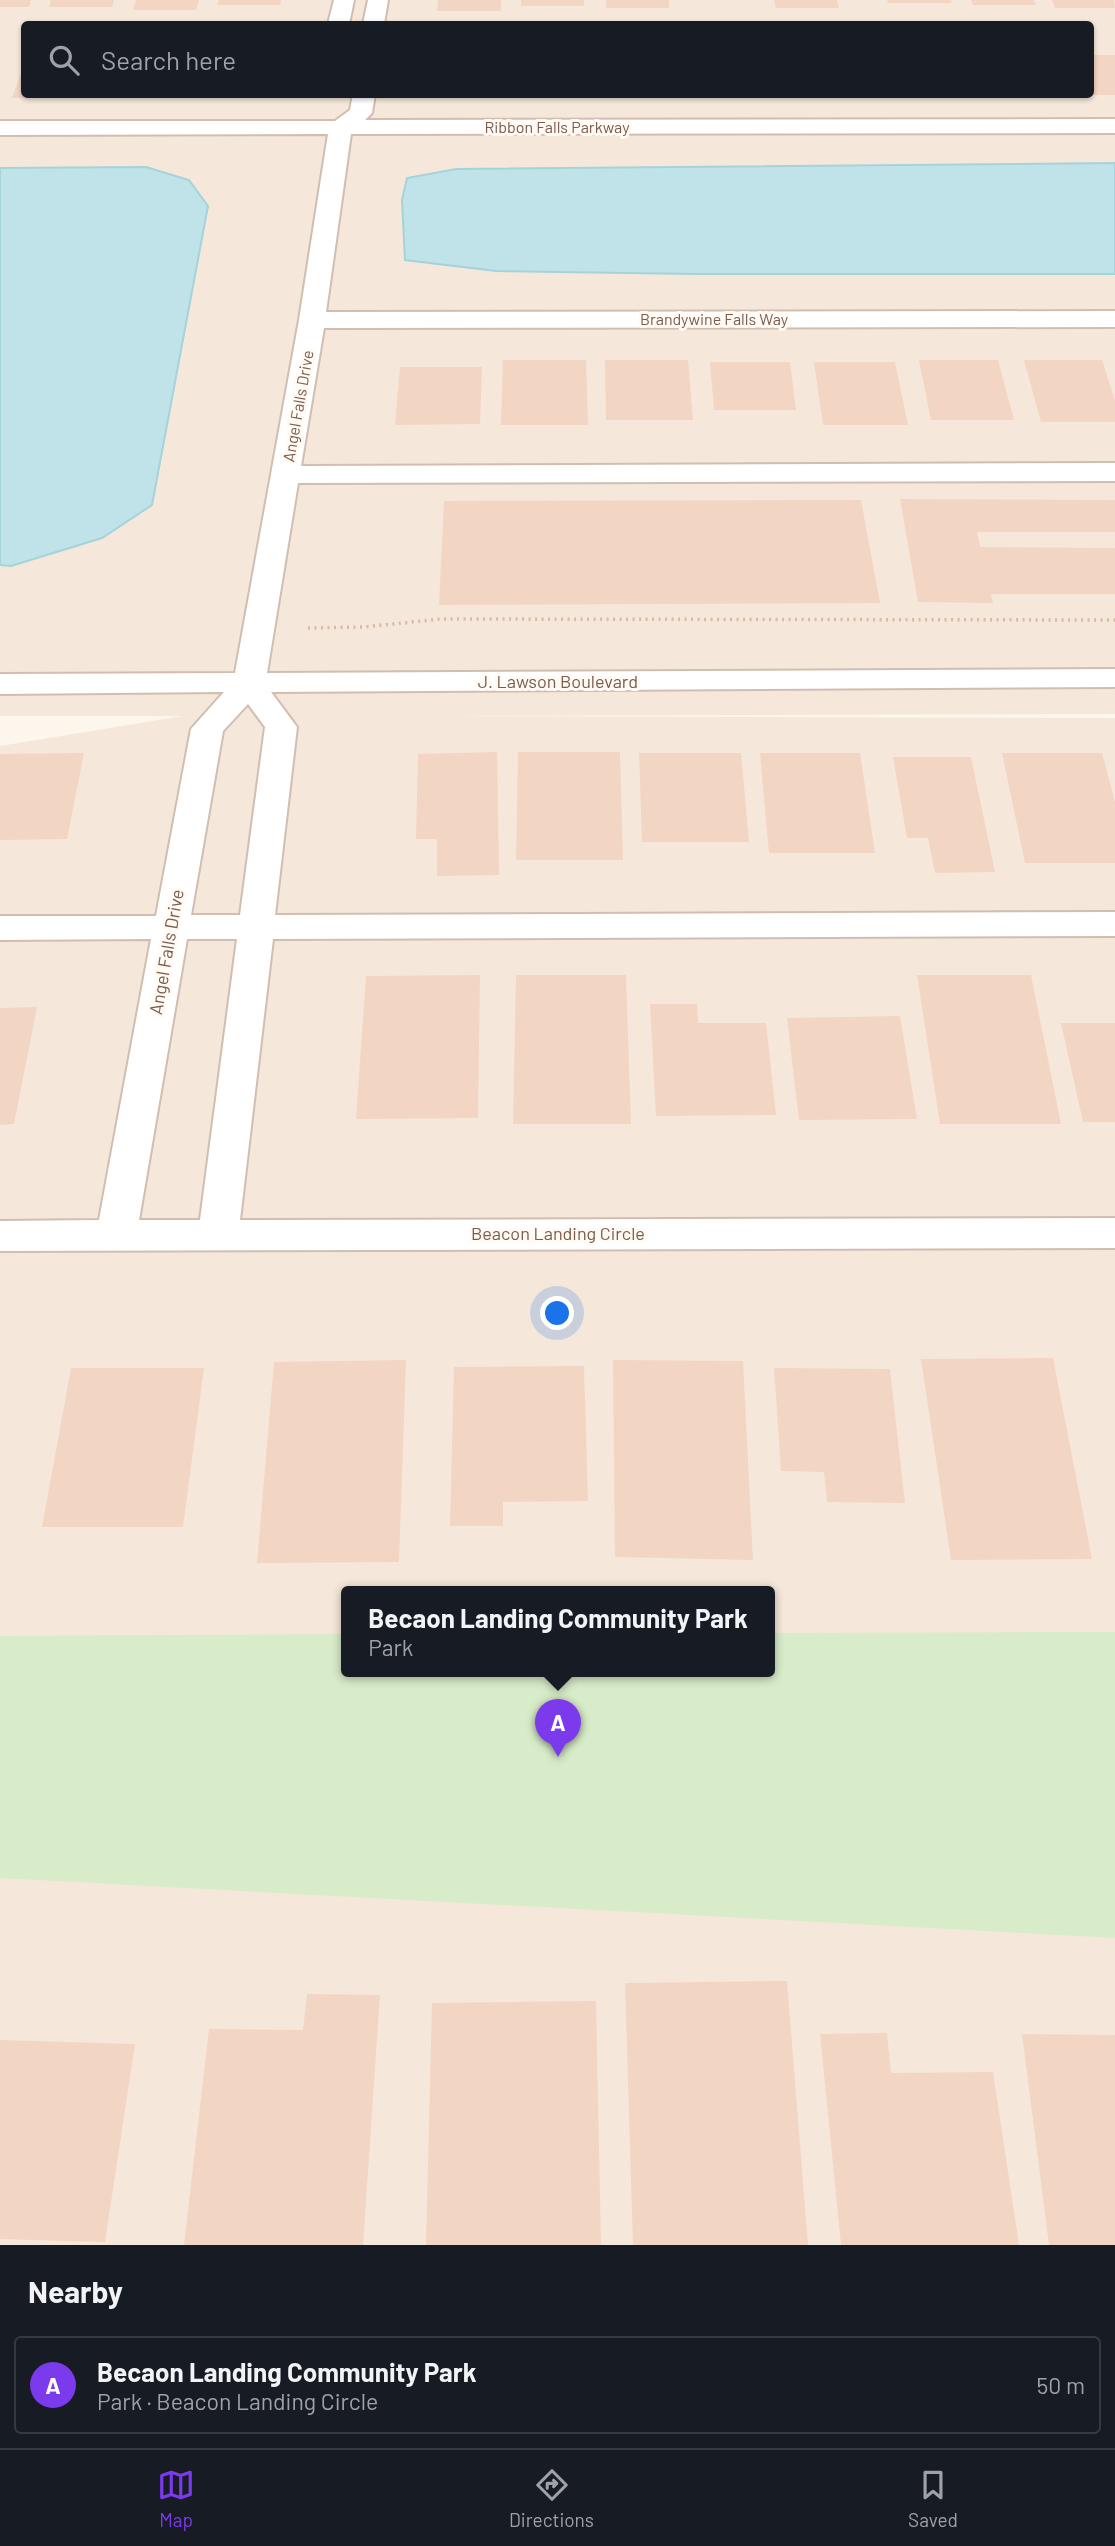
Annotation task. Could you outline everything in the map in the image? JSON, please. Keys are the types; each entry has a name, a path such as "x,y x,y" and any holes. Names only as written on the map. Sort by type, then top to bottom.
{"street":[{"path":"340,21 344,0"},
{"path":"374,21 377,0"},
{"path":"324,104 323,113 341,127 361,113 363,98"},
{"name":"Ribbon Falls Parkway","path":"0,128 1115,126"},
{"name":"Angel Falls Drive","path":"116,1235 207,729 249,684 312,320 341,127"},
{"name":"Brandywine Falls Way","path":"312,320 1115,319"},
{"path":"286,475 1115,472"},
{"name":"J. Lawson Boulevard","path":"0,684 1115,678"},
{"path":"218,1235 281,727 249,684"},
{"path":"0,928 1115,924"},
{"name":"Beacon Landing Circle","path":"0,1236 1115,1233"}],"path":[{"path":"299,632 306,628 363,627 442,619 1115,620"}],"shaded area":[{"path":"0,0 1115,0 1115,714 423,716 1115,718 1115,2245 0,2245 0,746 183,716 0,716"}],"green space":[{"path":"1115,1632 1115,1938 0,1878 0,1636 341,1634 341,1677 775,1677 775,1633"}],"water":[{"path":"1115,163 1115,274 496,271 405,260 402,200 407,178 456,169"},
{"path":"146,167 189,180 208,206 152,505 102,538 11,566 0,565 0,168"}],"building":[{"path":"0,0 31,0 29,7 0,7"},
{"path":"51,0 114,0 112,7 49,7"},
{"path":"136,0 199,0 196,10 133,10"},
{"path":"219,0 281,0 280,5 217,5"},
{"path":"438,0 501,0 501,11 437,11"},
{"path":"521,0 584,0 584,6 521,6"},
{"path":"606,0 669,0 669,8 606,8"},
{"path":"774,0 837,0 839,8 776,8"},
{"path":"887,0 951,0 952,3 888,3"},
{"path":"971,0 1034,0 1036,5 973,5"},
{"path":"1052,0 1114,0 1115,8 1055,8"},
{"path":"1094,55 1115,55 1115,95 1094,95"},
{"path":"21,73 21,98 12,98"},
{"path":"503,360 586,360 588,425 501,425"},
{"path":"605,360 688,360 693,420 606,420"},
{"path":"919,360 998,360 1014,420 931,420"},
{"path":"1024,360 1102,360 1115,401 1115,422 1041,422"},
{"path":"710,362 790,362 796,410 714,410"},
{"path":"814,362 895,362 908,425 823,425"},
{"path":"400,367 482,367 480,424 395,425"},
{"path":"900,499 1115,500 1115,532 977,532 980,547 1115,548 1115,594 991,594 993,603 918,602"},
{"path":"861,500 880,603 439,605 444,501"},
{"path":"497,752 499,875 437,876 437,839 416,839 418,754"},
{"path":"518,752 620,752 623,860 516,860"},
{"path":"84,753 67,839 0,840 0,754"},
{"path":"639,753 741,753 749,842 642,842"},
{"path":"760,753 860,753 875,853 769,853"},
{"path":"1002,753 1102,753 1115,802 1115,863 1025,863"},
{"path":"893,757 971,757 995,872 935,873 928,838 907,838"},
{"path":"480,975 478,1118 356,1119 366,976"},
{"path":"516,975 626,975 631,1124 513,1124"},
{"path":"917,975 1031,975 1061,1124 940,1124"},
{"path":"650,1004 697,1004 698,1023 766,1023 776,1115 656,1116"},
{"path":"37,1007 14,1124 0,1125 0,1008"},
{"path":"900,1016 917,1119 799,1120 787,1018"},
{"path":"1061,1023 1115,1023 1115,1122 1083,1122"},
{"path":"1053,1358 1092,1559 951,1560 921,1359"},
{"path":"406,1360 399,1562 257,1563 274,1362"},
{"path":"613,1360 743,1361 753,1560 615,1557"},
{"path":"584,1366 588,1501 503,1502 503,1526 450,1526 454,1367"},
{"path":"71,1368 204,1368 183,1527 42,1527"},
{"path":"774,1368 890,1369 905,1503 827,1502 824,1472 781,1471"},
{"path":"787,1981 808,2245 633,2245 625,1983"},
{"path":"307,1994 380,1995 363,2245 184,2245 209,2029 303,2030"},
{"path":"596,2001 601,2245 426,2245 432,2003"},
{"path":"887,2033 891,2073 993,2072 1019,2245 841,2245 820,2034"},
{"path":"1022,2034 1115,2035 1115,2245 1049,2245"},
{"path":"0,2040 135,2044 105,2242 0,2239"}],"place":[{"name":"Becaon Landing Community Park","path":"558,1757"}]}
